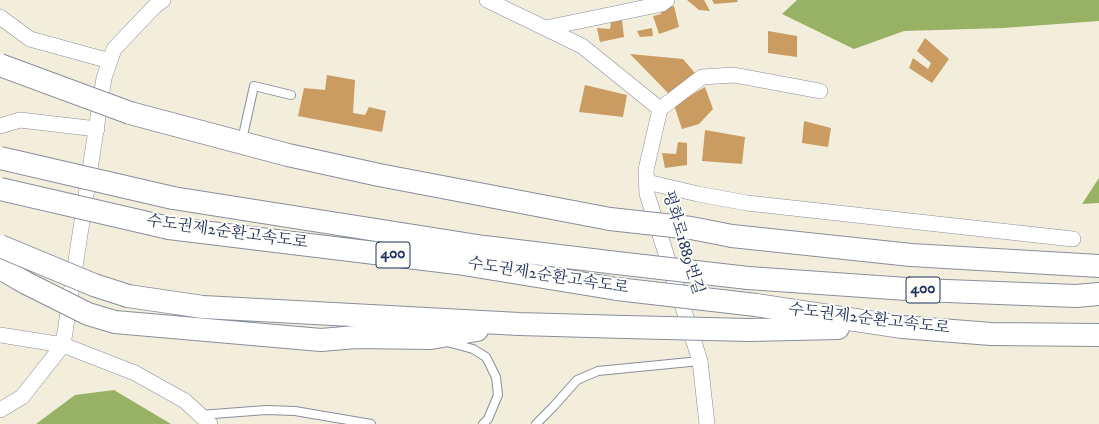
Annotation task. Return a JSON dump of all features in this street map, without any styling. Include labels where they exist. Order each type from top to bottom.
[{"type":"highway","points":[[0,65],[130,113],[288,155],[379,175],[732,236],[911,255],[1099,266]]},
{"type":"highway","points":[[177,125],[244,131],[331,152],[614,215]]},
{"type":"highway","name":"수도권제2순환고속도로","points":[[0,158],[173,198],[484,247],[748,278],[921,290],[1076,296],[1099,294]]},
{"type":"highway","name":"수도권제2순환고속도로","points":[[0,189],[169,228],[456,263],[616,289],[756,305],[902,327],[991,334],[1099,335]]},
{"type":"highway","points":[[0,246],[94,285],[128,296],[203,307],[519,324],[749,330],[902,327]]},
{"type":"highway","points":[[0,268],[26,284],[88,314],[115,322],[321,340],[356,337],[431,338],[519,324]]},
{"type":"street","points":[[0,410],[22,398],[63,345],[104,78],[114,50],[155,6],[163,0]]},
{"type":"street","points":[[487,0],[582,46],[660,108],[702,78],[734,75],[820,91]]},
{"type":"street","points":[[546,28],[662,4],[668,0]]},
{"type":"street","points":[[0,17],[30,39],[110,61]]},
{"type":"street","name":"평화로1889번길","points":[[660,108],[646,170],[647,194],[700,361],[707,424]]},
{"type":"street","points":[[0,126],[20,120],[97,129]]},
{"type":"street","points":[[647,182],[698,194],[748,203],[1073,239]]},
{"type":"street","points":[[0,335],[63,345],[135,373],[185,401],[205,419]]},
{"type":"lane","points":[[244,131],[254,86],[291,95]]},
{"type":"lane","points":[[431,338],[473,349],[486,357],[496,377],[498,395],[488,419],[483,424]]},
{"type":"lane","points":[[536,424],[553,408],[577,380],[598,371],[700,361]]},
{"type":"lane","points":[[205,419],[266,410],[295,411],[371,424]]},
{"type":"green space","points":[[797,0],[1099,0],[1099,21],[1003,28],[904,31],[854,49],[782,14]]},
{"type":"green space","points":[[1099,178],[1099,203],[1082,204]]},
{"type":"green space","points":[[114,390],[171,424],[36,424],[75,395]]},
{"type":"building","points":[[687,0],[704,0],[710,11],[699,10]]},
{"type":"building","points":[[712,0],[737,0],[738,2],[714,4]]},
{"type":"building","points":[[674,6],[679,27],[659,34],[653,16],[661,14],[661,10]]},
{"type":"building","points":[[622,20],[624,37],[600,42],[597,28],[610,29],[611,21]]},
{"type":"building","points":[[652,28],[653,36],[640,37],[637,31]]},
{"type":"building","points":[[768,31],[797,36],[797,57],[768,53]]},
{"type":"building","points":[[925,38],[949,59],[932,83],[909,68],[913,58],[928,69],[931,63],[917,51]]},
{"type":"building","points":[[630,54],[683,59],[695,73],[669,94]]},
{"type":"building","points":[[327,75],[355,80],[353,113],[365,115],[369,107],[386,111],[382,132],[298,116],[304,88],[325,90]]},
{"type":"building","points":[[585,85],[627,95],[623,117],[579,112]]},
{"type":"building","points":[[705,87],[713,109],[699,124],[682,129],[674,105]]},
{"type":"building","points":[[804,121],[831,128],[828,147],[802,143]]},
{"type":"building","points":[[705,130],[745,137],[742,164],[702,161]]},
{"type":"building","points":[[678,142],[687,143],[687,165],[665,168],[662,153],[676,154]]}]
